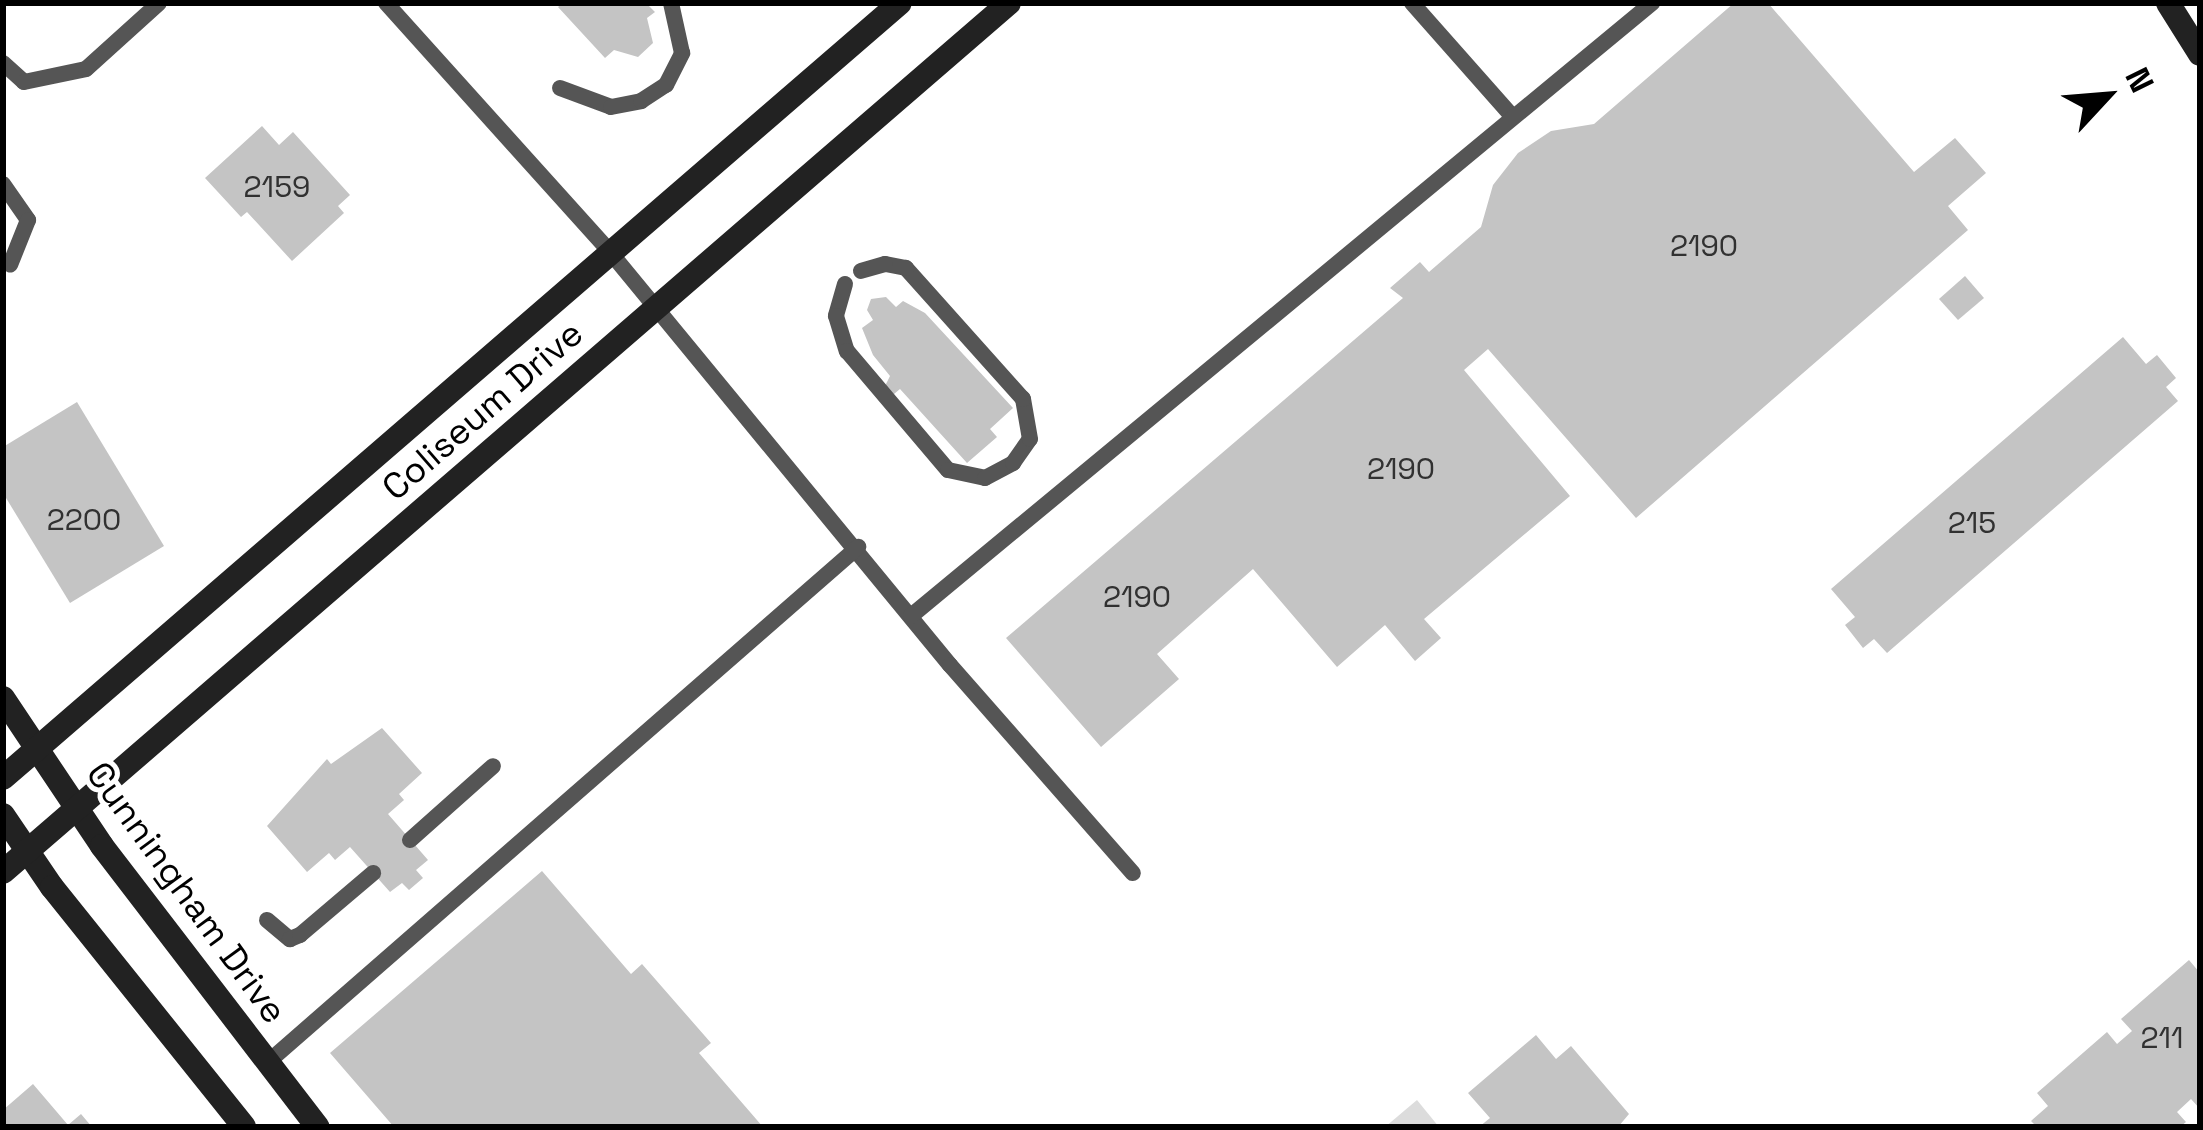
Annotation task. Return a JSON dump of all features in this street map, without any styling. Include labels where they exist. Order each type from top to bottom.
[{"type":"street","name":"Coliseum Drive","points":[[3,778],[900,3]]},
{"type":"street","name":"Coliseum Drive","points":[[3,872],[1010,3]]},
{"type":"street","points":[[2168,3],[2200,53]]},
{"type":"street","name":"Cunningham Drive","points":[[3,698],[76,808],[318,1127]]},
{"type":"street","points":[[3,814],[244,1127]]},
{"type":"lane","points":[[3,63],[24,82],[86,69],[159,3]]},
{"type":"lane","points":[[386,3],[610,252],[911,616],[1133,873]]},
{"type":"lane","points":[[560,88],[611,107],[641,101],[666,86],[682,53],[671,3]]},
{"type":"lane","points":[[1412,3],[1513,117]]},
{"type":"lane","points":[[911,616],[1652,3]]},
{"type":"lane","points":[[3,184],[28,220],[10,265]]},
{"type":"lane","points":[[845,284],[836,316],[847,352],[948,470],[985,478],[1013,463],[1024,452],[1031,425],[1023,399],[1010,382],[906,268],[885,264],[861,271]]},
{"type":"lane","points":[[267,1063],[858,547]]},
{"type":"lane","points":[[410,840],[493,766]]},
{"type":"lane","points":[[267,920],[290,939],[300,935],[373,873]]},
{"type":"shaded area","points":[[1417,1100],[1439,1127],[1385,1127]]},
{"type":"building","points":[[563,3],[646,3],[655,12],[647,18],[653,43],[638,57],[614,50],[605,58],[558,7]]},
{"type":"building","points":[[1734,3],[1768,3],[1914,172],[1955,138],[1986,173],[1948,206],[1968,230],[1636,518],[1488,349],[1464,370],[1570,496],[1424,619],[1441,638],[1415,661],[1385,625],[1337,667],[1253,569],[1157,654],[1179,679],[1101,747],[1006,638],[1403,298],[1390,288],[1420,262],[1429,272],[1481,227],[1493,185],[1518,153],[1551,131],[1594,124]]},
{"type":"building","points":[[262,126],[279,145],[293,132],[350,195],[338,206],[344,213],[292,261],[247,212],[241,217],[205,178]]},
{"type":"building","points":[[1965,276],[1984,298],[1958,320],[1939,299]]},
{"type":"building","points":[[886,297],[896,307],[903,301],[925,313],[1013,408],[990,429],[997,437],[967,463],[900,389],[894,394],[884,388],[890,376],[873,355],[862,328],[873,320],[867,310],[871,299]]},
{"type":"building","points":[[2123,337],[2146,364],[2157,355],[2176,378],[2166,387],[2178,401],[1887,653],[1874,639],[1863,648],[1845,625],[1855,617],[1831,589]]},
{"type":"building","points":[[77,402],[164,546],[70,603],[3,493],[3,447]]},
{"type":"building","points":[[382,728],[422,773],[399,794],[404,800],[388,814],[428,860],[416,870],[423,878],[409,890],[402,883],[390,892],[350,847],[335,860],[329,853],[307,872],[267,826],[327,759],[331,764]]},
{"type":"building","points":[[542,871],[631,974],[642,964],[711,1043],[699,1053],[763,1127],[394,1127],[330,1053]]},
{"type":"building","points":[[2189,960],[2200,973],[2200,1109],[2191,1099],[2177,1112],[2186,1122],[2180,1127],[2037,1127],[2031,1121],[2048,1106],[2037,1093],[2107,1032],[2117,1044],[2132,1031],[2121,1019]]},
{"type":"building","points":[[1536,1035],[1556,1059],[1571,1046],[1629,1114],[1618,1127],[1479,1127],[1490,1118],[1468,1093]]},
{"type":"building","points":[[33,1084],[68,1125],[81,1114],[92,1127],[3,1127],[3,1110]]}]
